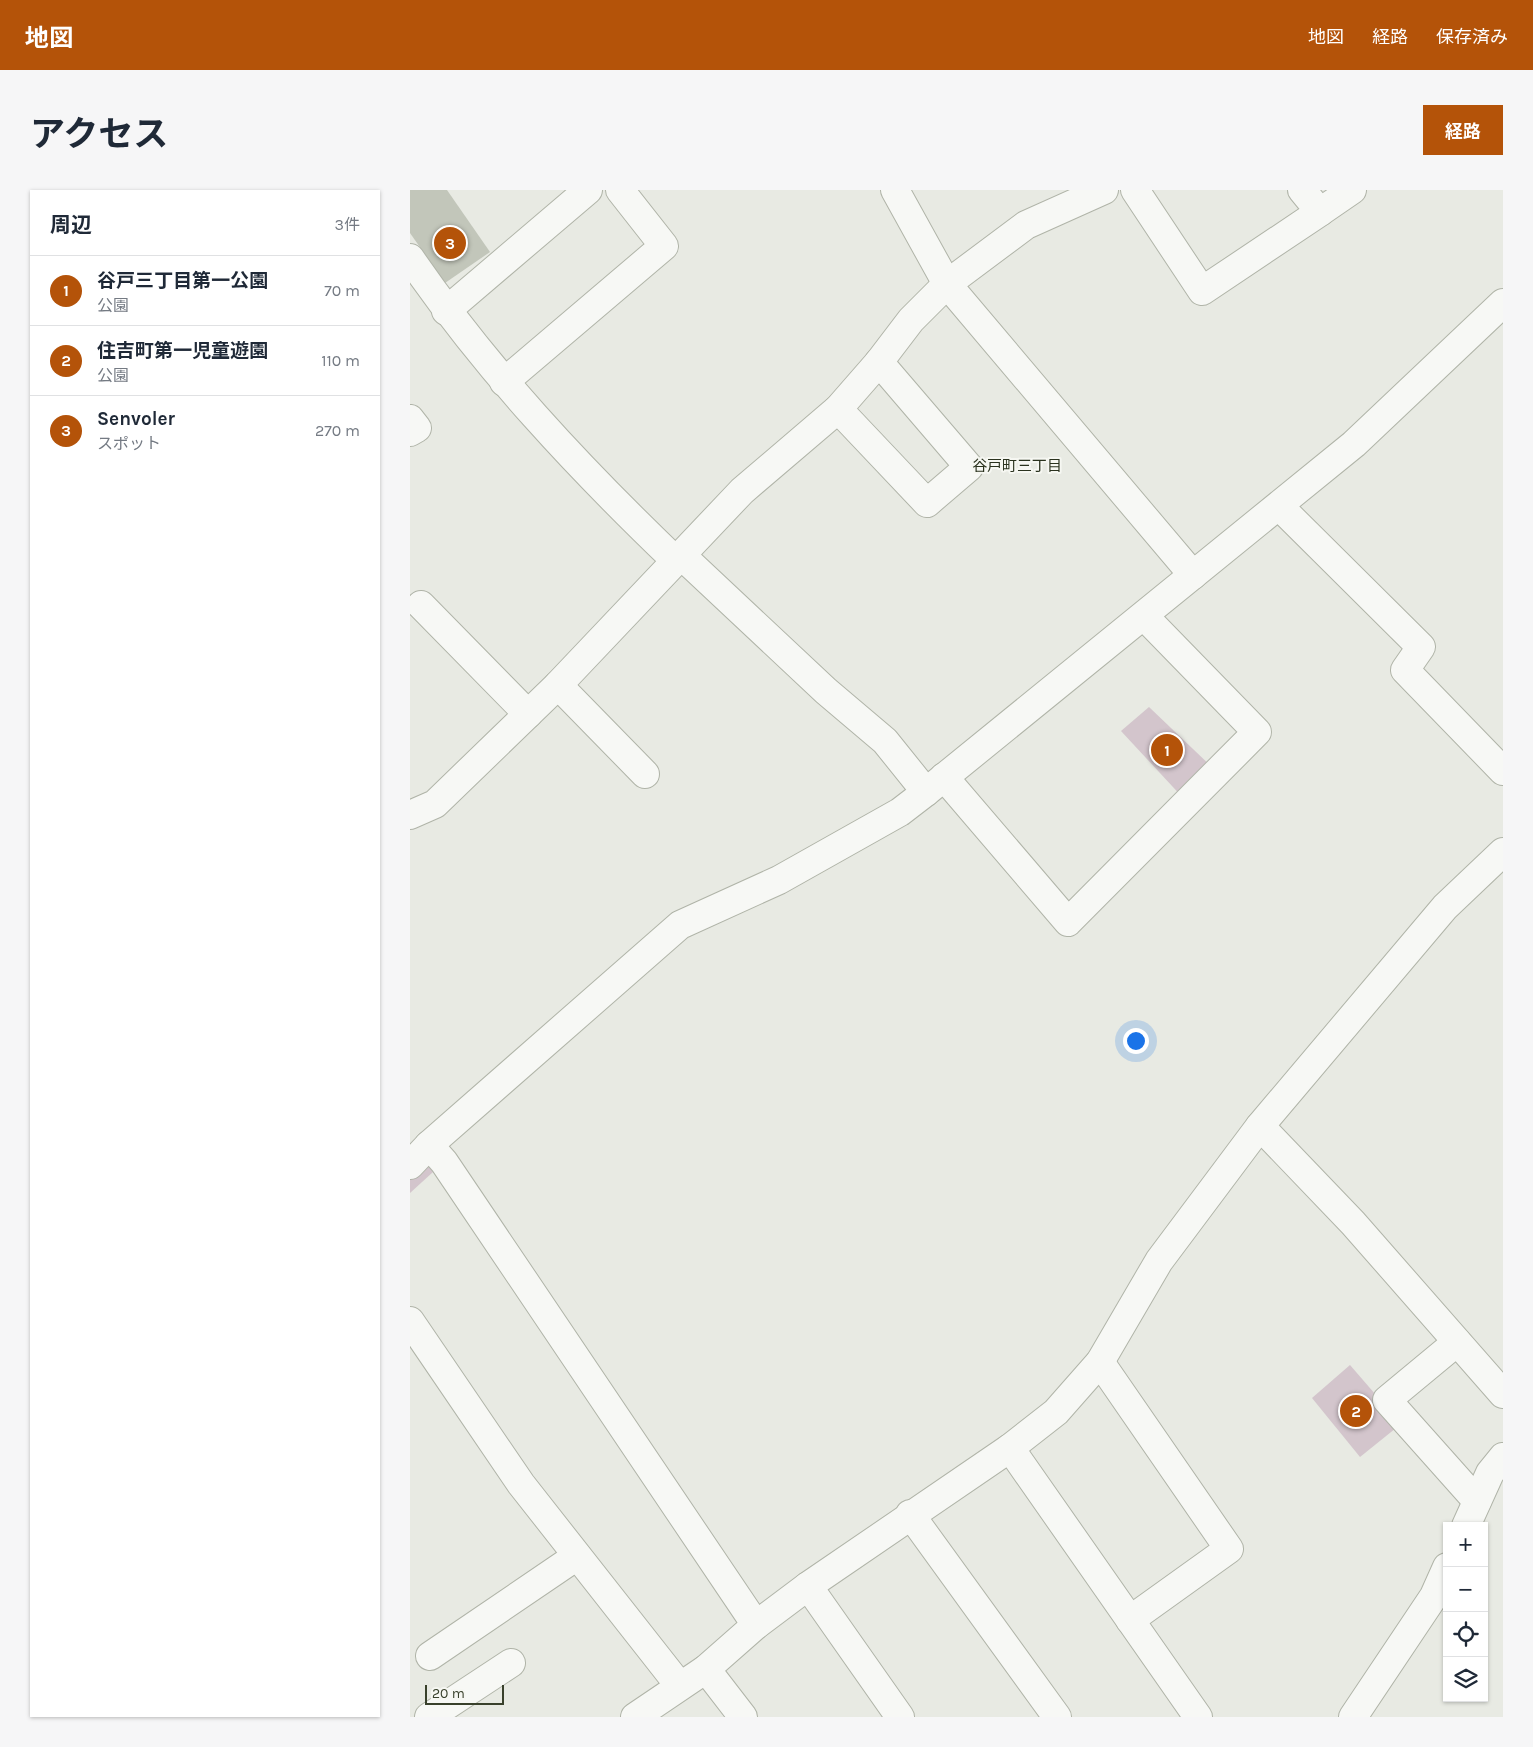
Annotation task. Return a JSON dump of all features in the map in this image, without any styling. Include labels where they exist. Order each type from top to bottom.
[{"type":"street","points":[[446,310],[588,190]]},
{"type":"street","points":[[504,382],[664,246],[620,190]]},
{"type":"street","points":[[895,190],[947,284],[1194,575]]},
{"type":"street","points":[[410,816],[435,804],[558,685],[742,491],[838,409],[911,320],[947,284],[1026,225],[1104,190]]},
{"type":"street","points":[[1135,190],[1202,291],[1352,190]]},
{"type":"street","points":[[1302,190],[1320,212]]},
{"type":"street","points":[[410,258],[446,310],[504,382],[610,498],[826,691],[935,784],[1068,922],[1257,732],[1144,616]]},
{"type":"street","points":[[410,1165],[429,1145],[680,925],[779,880],[900,812],[1280,506],[1354,444],[1503,303]]},
{"type":"street","points":[[838,409],[927,503],[969,467],[878,362]]},
{"type":"street","points":[[410,419],[417,428],[410,432]]},
{"type":"street","points":[[1280,506],[1421,647],[1405,670],[1503,771]]},
{"type":"street","points":[[421,605],[528,714]]},
{"type":"street","points":[[558,685],[645,774]]},
{"type":"street","points":[[635,1717],[679,1685],[706,1669],[756,1625],[808,1586],[910,1514],[1010,1448],[1056,1412],[1100,1362],[1159,1260],[1260,1126],[1445,907],[1503,852]]},
{"type":"street","points":[[1260,1126],[1353,1223],[1503,1394]]},
{"type":"street","points":[[429,1145],[450,1170],[756,1625]]},
{"type":"street","points":[[410,1321],[521,1484],[679,1685]]},
{"type":"street","points":[[1457,1342],[1387,1400],[1477,1501]]},
{"type":"street","points":[[1100,1362],[1229,1549],[1130,1620]]},
{"type":"street","points":[[1010,1448],[1198,1717]]},
{"type":"street","points":[[1468,1522],[1490,1472],[1503,1457]]},
{"type":"street","points":[[910,1514],[1057,1717]]},
{"type":"street","points":[[430,1656],[577,1556]]},
{"type":"street","points":[[1354,1717],[1434,1596],[1443,1576]]},
{"type":"street","points":[[808,1586],[900,1717]]},
{"type":"street","points":[[447,1712],[511,1663]]},
{"type":"street","points":[[706,1669],[743,1717]]},
{"type":"shaded area","points":[[1149,707],[1215,770],[1185,800],[1121,731]]},
{"type":"shaded area","points":[[435,1153],[444,1162],[410,1193],[410,1175]]},
{"type":"shaded area","points":[[1350,1365],[1401,1424],[1360,1457],[1312,1398]]},
{"type":"building","points":[[410,190],[447,190],[490,252],[445,283],[410,233]]},
{"type":"place","name":"Senvoler","points":[[450,243]]},
{"type":"place","name":"谷戸三丁目第一公園","points":[[1167,750]]},
{"type":"place","name":"住吉町第一児童遊園","points":[[1356,1411]]},
{"type":"district","name":"谷戸町三丁目","points":[[1017,466]]}]
